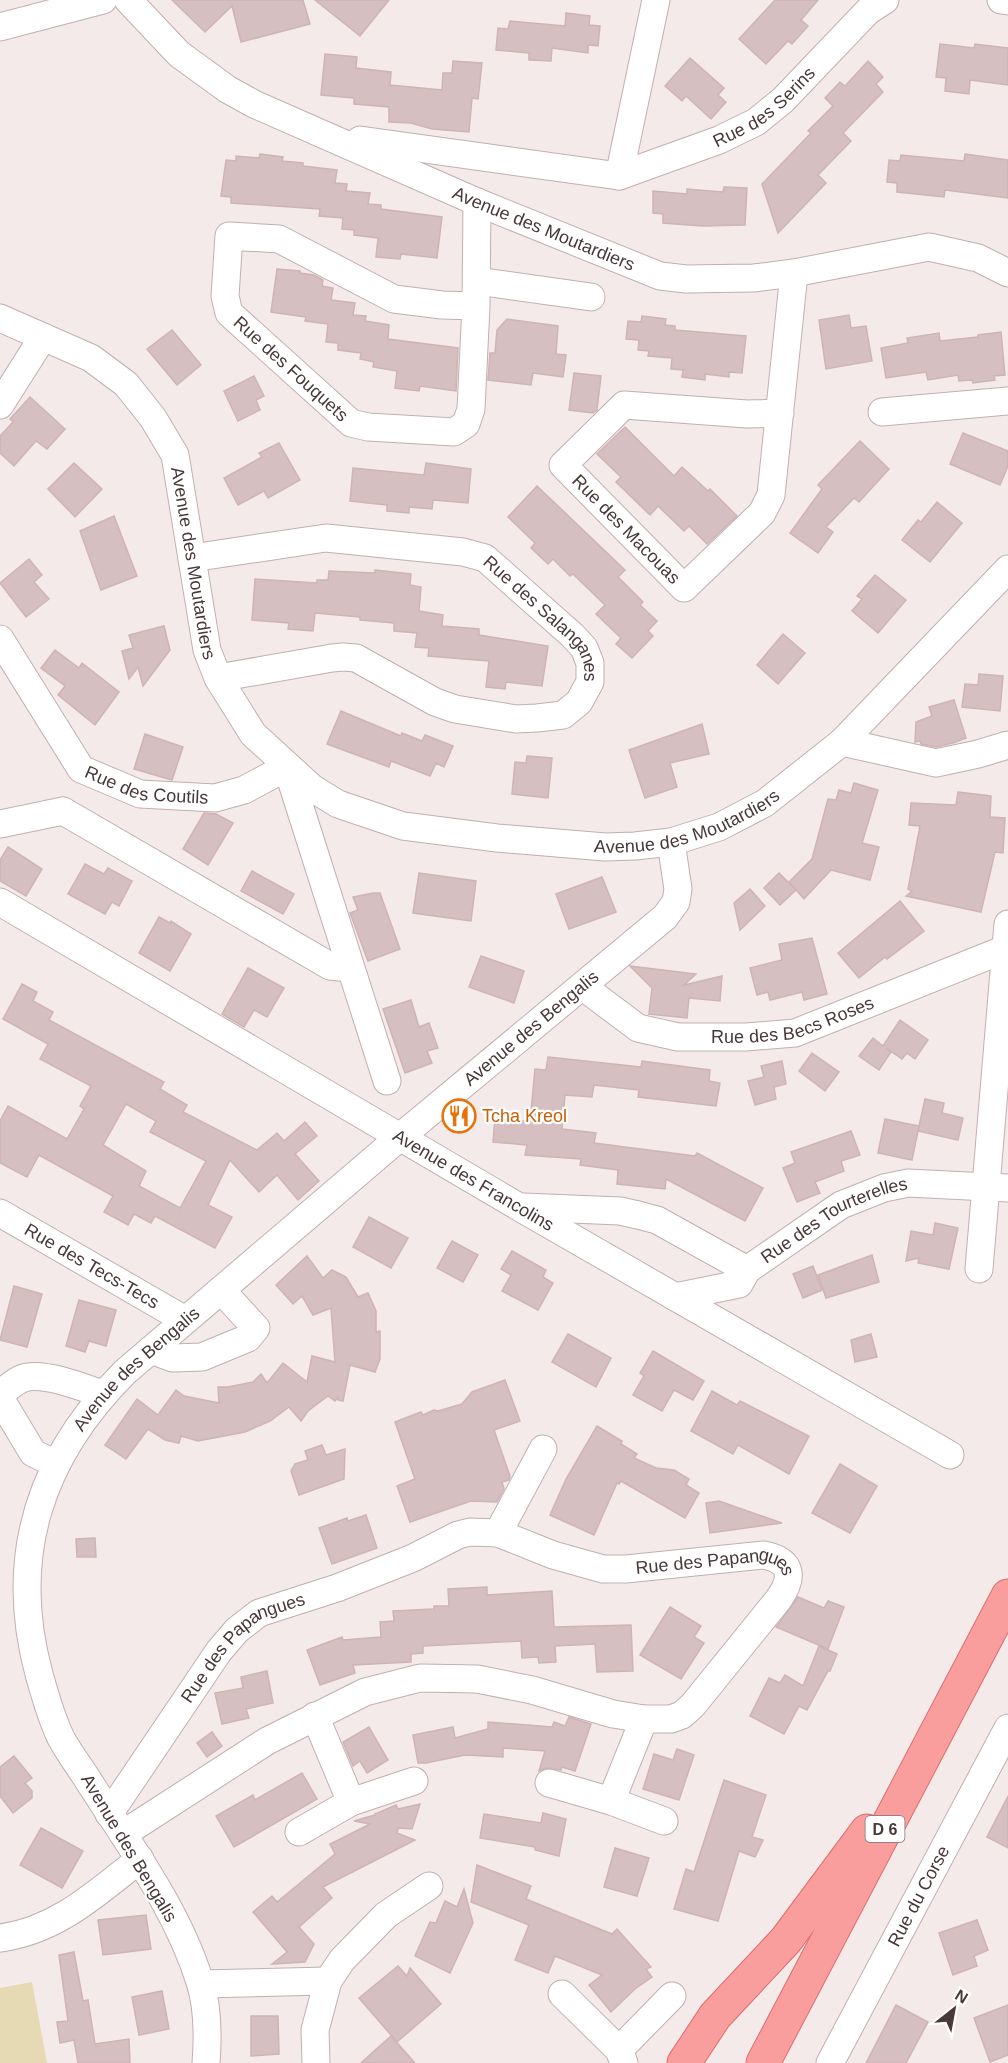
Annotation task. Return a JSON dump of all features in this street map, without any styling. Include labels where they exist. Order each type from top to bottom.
[{"type":"main road","name":"D 6","points":[[763,2063],[1008,1596]]},
{"type":"main road","name":"D 6","points":[[788,2063],[1008,1645]]},
{"type":"main road","points":[[686,2062],[715,2016],[786,1940],[860,1838],[905,1791]]},
{"type":"street","points":[[1,27],[20,0]]},
{"type":"street","points":[[1,27],[103,0]]},
{"type":"street","name":"Avenue des Moutardiers","points":[[128,0],[179,54],[218,83],[254,104],[477,202],[660,276],[715,279],[754,278],[794,273],[929,247],[978,258],[1008,273]]},
{"type":"street","points":[[619,176],[656,0]]},
{"type":"street","name":"Rue des Serins","points":[[326,135],[619,176],[719,140],[756,122],[783,100],[868,10],[885,0]]},
{"type":"street","points":[[1001,0],[1008,1]]},
{"type":"street","name":"Rue des Fouquets","points":[[477,202],[477,293],[471,409],[466,424],[454,432],[368,427],[351,423],[229,313],[225,296],[229,236],[279,239],[394,299],[442,305],[477,293]]},
{"type":"street","name":"Rue des Macouas","points":[[780,413],[747,414],[624,405],[563,465],[684,588],[762,513],[771,495],[780,413],[794,273]]},
{"type":"street","points":[[477,293],[591,297]]},
{"type":"street","name":"Avenue des Moutardiers","points":[[0,318],[91,358],[126,384],[153,418],[175,455],[207,650],[218,678],[253,734],[312,788],[338,804],[403,826],[497,838],[605,847],[671,842],[719,827],[765,803],[842,742],[1008,569]]},
{"type":"street","points":[[0,405],[44,338]]},
{"type":"street","points":[[882,412],[1008,401]]},
{"type":"street","name":"Rue des Salanganes","points":[[192,558],[326,538],[463,552],[485,558],[572,635],[584,648],[590,663],[590,682],[579,702],[563,715],[516,719],[456,709],[435,702],[356,658],[332,658],[218,678]]},
{"type":"street","name":"Rue des Coutils","points":[[0,639],[81,769],[140,794],[215,798],[244,790],[287,767]]},
{"type":"street","points":[[842,742],[936,763],[1008,745]]},
{"type":"street","name":"Avenue des Moutardiers","points":[[287,767],[350,968]]},
{"type":"street","points":[[63,812],[81,769]]},
{"type":"street","points":[[0,824],[63,812],[330,966],[350,968],[387,1081]]},
{"type":"street","name":"Avenue des Bengalis","points":[[206,2063],[206,2015],[201,1984],[183,1937],[140,1859],[61,1738],[46,1699],[28,1624],[27,1577],[32,1534],[45,1487],[84,1417],[124,1371],[400,1137],[665,917],[676,902],[678,889],[671,842]]},
{"type":"street","name":"Avenue des Francolins","points":[[0,902],[519,1207],[950,1455]]},
{"type":"street","points":[[979,1269],[997,1188],[1007,940]]},
{"type":"street","name":"Rue des Becs Roses","points":[[582,986],[638,1028],[678,1036],[746,1037],[795,1033],[1007,940]]},
{"type":"street","name":"Rue des Tourterelles","points":[[675,1297],[739,1284],[747,1270],[841,1205],[868,1193],[908,1184],[997,1188]]},
{"type":"street","points":[[519,1207],[620,1211],[639,1215],[657,1220],[747,1270]]},
{"type":"street","name":"Rue des Tecs-Tecs","points":[[0,1213],[185,1320]]},
{"type":"street","points":[[151,1350],[173,1358],[202,1357],[248,1338],[256,1328],[221,1290]]},
{"type":"street","points":[[56,1464],[33,1453],[0,1396],[13,1384],[28,1377],[62,1380],[102,1394]]},
{"type":"street","points":[[498,1533],[543,1449]]},
{"type":"street","name":"Rue des Papangues","points":[[470,1532],[498,1533],[553,1556],[603,1569],[627,1569],[764,1555],[774,1557],[788,1570],[789,1580],[786,1588],[693,1706],[682,1715],[671,1719],[644,1719],[614,1714],[532,1690],[477,1679],[420,1678],[365,1692],[315,1716],[116,1824],[219,1651],[237,1630],[259,1613],[338,1588],[413,1558],[458,1535],[470,1532]]},
{"type":"street","points":[[315,1716],[351,1802]]},
{"type":"street","points":[[610,1801],[644,1719]]},
{"type":"street","name":"Rue du Corse","points":[[830,2063],[1008,1728]]},
{"type":"street","points":[[299,1832],[351,1802],[414,1781]]},
{"type":"street","points":[[549,1783],[610,1801],[664,1821]]},
{"type":"street","points":[[0,1938],[16,1936],[45,1926],[84,1904],[140,1859]]},
{"type":"street","points":[[316,2063],[315,2030],[328,1981],[342,1960],[386,1915],[429,1886]]},
{"type":"street","points":[[201,1984],[328,1981]]},
{"type":"street","points":[[562,1994],[621,2056],[672,1996]]},
{"type":"shaded area","points":[[32,1982],[47,2063],[0,2063],[0,1988]]},
{"type":"building","points":[[172,0],[303,0],[310,24],[241,42],[232,6],[205,32]]},
{"type":"building","points":[[315,0],[389,0],[360,36]]},
{"type":"building","points":[[775,0],[818,0],[801,20],[808,26],[792,44],[788,41],[766,64],[739,39]]},
{"type":"building","points":[[566,13],[590,16],[589,25],[600,26],[598,46],[588,45],[588,53],[552,48],[551,61],[529,60],[529,53],[496,50],[498,28],[508,29],[510,21],[565,26]]},
{"type":"building","points":[[940,44],[974,48],[975,44],[1008,48],[1008,85],[970,80],[969,94],[945,91],[946,78],[936,77]]},
{"type":"building","points":[[325,54],[357,57],[356,68],[391,72],[390,85],[442,90],[443,73],[452,73],[453,61],[482,63],[478,99],[472,98],[469,132],[389,122],[389,107],[354,104],[354,98],[321,95]]},
{"type":"building","points":[[690,58],[724,88],[718,95],[726,102],[711,119],[686,96],[682,101],[665,86]]},
{"type":"building","points":[[868,61],[883,77],[876,84],[883,92],[843,133],[851,141],[818,175],[826,183],[778,233],[762,184],[811,133],[808,131],[833,106],[825,98],[840,82],[845,86]]},
{"type":"building","points":[[260,154],[283,157],[282,161],[303,163],[303,166],[337,170],[335,183],[347,184],[346,191],[370,193],[368,204],[381,205],[381,209],[442,217],[437,258],[401,254],[400,259],[376,257],[378,238],[354,235],[354,230],[342,229],[343,218],[319,216],[320,209],[231,203],[231,197],[221,196],[226,160],[236,161],[236,156],[259,158]]},
{"type":"building","points":[[965,154],[1008,160],[1008,198],[945,190],[944,197],[897,192],[897,183],[887,182],[889,160],[900,161],[901,155],[964,161]]},
{"type":"building","points":[[724,187],[747,188],[745,225],[702,226],[663,223],[663,214],[653,213],[653,191],[687,194],[687,189],[723,192]]},
{"type":"building","points":[[277,269],[300,271],[300,273],[314,275],[323,280],[322,286],[333,288],[331,300],[355,303],[353,315],[366,316],[365,321],[389,325],[388,339],[458,348],[456,391],[420,386],[419,391],[395,388],[397,371],[373,367],[374,362],[360,359],[361,353],[338,350],[338,343],[326,342],[328,324],[305,321],[306,317],[271,312]]},
{"type":"building","points":[[849,315],[851,328],[866,326],[872,361],[826,369],[819,320]]},
{"type":"building","points":[[642,316],[666,319],[665,325],[675,326],[675,330],[746,336],[742,373],[729,372],[729,377],[705,374],[705,380],[682,377],[683,370],[671,369],[672,358],[648,356],[649,351],[638,350],[639,340],[626,339],[628,321],[641,322]]},
{"type":"building","points":[[507,319],[558,326],[556,354],[566,355],[563,377],[533,373],[531,385],[488,380],[490,353],[495,353],[497,330]]},
{"type":"building","points":[[172,330],[201,365],[177,385],[147,349]]},
{"type":"building","points":[[1001,332],[1005,375],[994,376],[995,380],[973,383],[972,380],[959,381],[958,375],[928,380],[926,372],[886,378],[881,348],[908,343],[907,338],[939,333],[940,341]]},
{"type":"building","points":[[574,373],[601,376],[597,410],[593,413],[569,410]]},
{"type":"building","points":[[254,376],[264,396],[256,400],[260,410],[238,421],[224,391]]},
{"type":"building","points":[[30,397],[65,429],[47,449],[36,441],[14,466],[0,453],[0,436],[13,422],[10,419]]},
{"type":"building","points":[[625,427],[674,476],[682,467],[708,491],[710,489],[737,516],[707,544],[689,526],[684,531],[658,506],[650,515],[616,482],[621,477],[597,454]]},
{"type":"building","points":[[963,433],[1008,451],[1008,466],[1000,485],[950,464]]},
{"type":"building","points":[[860,441],[889,469],[859,502],[854,498],[826,527],[833,532],[818,553],[790,533],[822,489],[818,485]]},
{"type":"building","points":[[279,443],[300,480],[268,498],[264,491],[238,505],[224,478],[262,457],[259,453]]},
{"type":"building","points":[[74,463],[102,489],[75,517],[48,489]]},
{"type":"building","points":[[426,463],[471,469],[468,503],[433,500],[432,509],[409,507],[409,513],[387,511],[387,505],[350,501],[353,468],[424,475]]},
{"type":"building","points":[[537,486],[625,570],[618,577],[643,602],[640,605],[657,621],[648,631],[653,636],[632,658],[616,644],[621,638],[596,614],[605,605],[573,574],[570,576],[553,559],[548,564],[531,548],[535,543],[508,517]]},
{"type":"building","points":[[937,502],[962,523],[930,562],[902,540]]},
{"type":"building","points":[[114,516],[137,576],[101,590],[80,531]]},
{"type":"building","points":[[29,559],[42,575],[34,582],[49,599],[26,617],[0,583]]},
{"type":"building","points":[[375,570],[411,574],[410,585],[421,587],[419,611],[443,615],[442,626],[479,629],[479,635],[548,646],[542,686],[506,682],[505,689],[486,687],[489,661],[428,656],[429,648],[415,647],[417,633],[394,631],[394,623],[315,613],[313,631],[288,629],[289,623],[252,620],[255,579],[317,583],[317,580],[328,580],[329,571],[375,573]]},
{"type":"building","points":[[875,575],[906,600],[878,633],[852,611],[862,599],[857,596]]},
{"type":"building","points":[[164,626],[170,650],[143,686],[138,667],[129,679],[122,651],[133,648],[129,635]]},
{"type":"building","points":[[783,634],[805,653],[778,684],[757,665]]},
{"type":"building","points":[[55,650],[79,668],[82,663],[119,692],[95,725],[58,695],[65,686],[41,668]]},
{"type":"building","points":[[979,674],[1003,676],[1000,711],[962,707],[965,684],[978,685]]},
{"type":"building","points":[[954,700],[966,738],[936,747],[921,744],[920,741],[915,742],[916,722],[932,716],[929,707]]},
{"type":"building","points":[[341,711],[401,736],[402,733],[422,741],[425,735],[453,746],[444,767],[436,763],[430,776],[391,761],[389,767],[327,744]]},
{"type":"building","points":[[702,724],[709,754],[670,763],[677,787],[645,798],[629,750]]},
{"type":"building","points":[[145,734],[183,747],[172,780],[134,769]]},
{"type":"building","points":[[527,756],[552,758],[548,798],[512,794],[515,762],[526,763]]},
{"type":"building","points":[[854,783],[878,790],[862,843],[879,847],[870,880],[831,870],[804,899],[789,882],[812,859],[828,799],[836,800],[839,790],[851,793]]},
{"type":"building","points":[[958,792],[991,796],[990,817],[1005,818],[1003,853],[995,852],[981,912],[906,896],[912,891],[908,889],[920,826],[909,825],[911,803],[956,805]]},
{"type":"building","points":[[204,813],[216,814],[233,823],[208,865],[183,849]]},
{"type":"building","points":[[8,847],[42,869],[26,896],[0,881],[0,860]]},
{"type":"building","points":[[85,864],[104,874],[108,868],[132,881],[119,906],[112,902],[105,914],[68,894]]},
{"type":"building","points":[[252,871],[294,894],[283,914],[241,891]]},
{"type":"building","points":[[419,873],[476,881],[471,921],[413,913]]},
{"type":"building","points":[[779,873],[796,890],[780,905],[764,888]]},
{"type":"building","points":[[602,877],[616,912],[569,929],[556,894]]},
{"type":"building","points":[[750,889],[765,906],[740,930],[734,903]]},
{"type":"building","points":[[380,893],[400,949],[368,961],[350,913],[358,910],[353,897]]},
{"type":"building","points":[[900,901],[924,931],[859,978],[838,953]]},
{"type":"building","points":[[159,917],[170,923],[171,921],[191,934],[170,971],[139,953]]},
{"type":"building","points":[[812,938],[827,994],[804,1000],[802,992],[770,1000],[768,992],[757,995],[750,968],[782,960],[779,944]]},
{"type":"building","points":[[481,956],[524,971],[514,1003],[469,987]]},
{"type":"building","points":[[630,966],[696,974],[684,985],[722,976],[720,1001],[689,998],[687,1018],[649,1014],[652,988]]},
{"type":"building","points":[[248,968],[284,988],[267,1017],[254,1010],[244,1027],[222,1014]]},
{"type":"building","points":[[22,984],[37,992],[33,1001],[53,1012],[49,1020],[164,1082],[160,1089],[187,1105],[183,1112],[257,1150],[277,1133],[284,1141],[305,1122],[317,1136],[295,1154],[319,1181],[298,1200],[277,1175],[259,1192],[230,1160],[208,1205],[232,1217],[215,1248],[155,1216],[151,1223],[134,1214],[128,1225],[104,1212],[113,1196],[39,1155],[27,1177],[0,1163],[0,1121],[8,1106],[67,1139],[84,1109],[80,1106],[91,1086],[40,1059],[48,1044],[3,1019]],"holes":[[[126,1104],[156,1121],[150,1132],[206,1161],[180,1208],[139,1186],[146,1171],[103,1145]]]},
{"type":"building","points":[[411,1000],[419,1027],[429,1023],[438,1048],[427,1051],[432,1063],[405,1073],[383,1009]]},
{"type":"building","points":[[900,1020],[928,1040],[915,1059],[907,1053],[902,1059],[886,1048],[891,1052],[879,1070],[859,1056],[873,1038],[883,1046]]},
{"type":"building","points":[[812,1053],[839,1072],[825,1091],[799,1071]]},
{"type":"building","points":[[548,1057],[641,1067],[642,1061],[710,1070],[709,1081],[720,1083],[716,1106],[638,1097],[639,1090],[594,1085],[592,1097],[565,1095],[562,1129],[596,1133],[594,1143],[695,1156],[697,1153],[763,1188],[745,1221],[666,1179],[665,1189],[617,1184],[618,1170],[580,1165],[581,1159],[525,1155],[527,1145],[493,1142],[495,1118],[530,1122],[535,1069],[546,1070]]},
{"type":"building","points":[[782,1061],[786,1084],[774,1087],[776,1099],[755,1105],[748,1081],[764,1077],[761,1066]]},
{"type":"building","points":[[925,1099],[944,1103],[942,1113],[963,1118],[958,1140],[918,1131]]},
{"type":"building","points":[[885,1119],[919,1126],[912,1160],[878,1153]]},
{"type":"building","points":[[851,1131],[860,1155],[841,1161],[844,1171],[815,1182],[820,1193],[797,1202],[783,1168],[795,1163],[791,1152]]},
{"type":"building","points":[[369,1217],[408,1238],[391,1268],[353,1247]]},
{"type":"building","points":[[935,1223],[958,1228],[949,1269],[918,1263],[919,1258],[906,1261],[911,1231],[933,1235]]},
{"type":"building","points":[[452,1241],[478,1255],[463,1282],[437,1268]]},
{"type":"building","points":[[512,1251],[546,1270],[543,1277],[553,1283],[538,1310],[502,1291],[511,1275],[501,1269]]},
{"type":"building","points":[[872,1255],[879,1282],[826,1298],[818,1275]]},
{"type":"building","points":[[307,1256],[323,1278],[332,1270],[346,1277],[358,1297],[368,1293],[376,1311],[376,1332],[380,1331],[380,1359],[375,1372],[350,1365],[343,1401],[338,1400],[338,1397],[335,1401],[328,1396],[308,1411],[301,1421],[289,1407],[270,1421],[245,1432],[198,1441],[181,1436],[179,1443],[165,1440],[148,1429],[126,1459],[105,1445],[137,1399],[158,1415],[176,1390],[184,1396],[219,1403],[218,1387],[253,1382],[261,1374],[267,1383],[283,1363],[307,1382],[312,1356],[335,1362],[331,1308],[313,1315],[302,1296],[293,1304],[276,1285]]},
{"type":"building","points":[[813,1266],[822,1290],[803,1298],[793,1274]]},
{"type":"building","points":[[14,1286],[42,1294],[27,1347],[0,1340]]},
{"type":"building","points":[[79,1300],[116,1310],[106,1346],[89,1341],[85,1352],[66,1346]]},
{"type":"building","points":[[568,1334],[611,1358],[596,1387],[552,1362]]},
{"type":"building","points":[[871,1334],[877,1357],[855,1362],[851,1340]]},
{"type":"building","points":[[653,1351],[704,1381],[693,1400],[674,1390],[662,1411],[633,1395],[644,1376],[640,1373]]},
{"type":"building","points":[[505,1380],[520,1421],[494,1430],[510,1476],[509,1480],[502,1482],[504,1489],[497,1502],[471,1501],[410,1522],[397,1486],[415,1479],[395,1422],[421,1412],[423,1415],[434,1410],[438,1411],[462,1404],[472,1392]]},
{"type":"building","points":[[712,1391],[737,1405],[740,1401],[809,1436],[789,1474],[738,1445],[733,1454],[691,1431]]},
{"type":"building","points":[[597,1426],[622,1441],[621,1444],[637,1454],[634,1458],[656,1468],[674,1470],[689,1479],[686,1485],[699,1493],[685,1518],[621,1481],[617,1483],[594,1535],[550,1515],[566,1479]]},
{"type":"building","points":[[322,1445],[326,1455],[345,1449],[344,1479],[299,1495],[291,1471],[295,1464],[308,1460],[305,1451]]},
{"type":"building","points":[[840,1464],[877,1486],[850,1533],[812,1513]]},
{"type":"building","points":[[719,1501],[782,1523],[710,1533],[706,1503]]},
{"type":"building","points":[[366,1515],[377,1548],[332,1564],[319,1528],[347,1518],[348,1521]]},
{"type":"building","points":[[95,1538],[96,1557],[77,1557],[76,1539]]},
{"type":"building","points":[[487,1587],[487,1595],[552,1591],[554,1627],[631,1625],[633,1671],[597,1672],[595,1644],[555,1646],[556,1662],[539,1663],[538,1657],[522,1658],[521,1641],[423,1646],[423,1653],[411,1654],[411,1662],[353,1665],[355,1673],[320,1685],[307,1650],[342,1637],[343,1640],[381,1637],[380,1622],[394,1621],[393,1611],[449,1606],[448,1589]]},
{"type":"building","points":[[798,1597],[824,1608],[828,1601],[844,1607],[828,1649],[776,1627]]},
{"type":"building","points":[[670,1607],[701,1626],[694,1637],[704,1643],[681,1679],[640,1655]]},
{"type":"building","points":[[819,1646],[837,1654],[830,1671],[807,1710],[799,1706],[784,1734],[750,1716],[769,1678],[780,1683],[785,1675],[803,1686]]},
{"type":"building","points":[[267,1671],[273,1703],[246,1709],[249,1718],[222,1724],[215,1693],[243,1688],[241,1677]]},
{"type":"building","points":[[569,1717],[591,1724],[575,1771],[562,1767],[561,1770],[546,1768],[539,1771],[545,1751],[503,1748],[503,1757],[465,1755],[418,1763],[413,1735],[453,1727],[455,1738],[488,1729],[488,1722],[552,1727],[554,1722],[565,1726]]},
{"type":"building","points":[[369,1727],[388,1760],[367,1773],[360,1761],[353,1766],[343,1742]]},
{"type":"building","points":[[212,1732],[222,1746],[207,1757],[197,1743]]},
{"type":"building","points":[[677,1749],[694,1755],[679,1800],[643,1789],[654,1754],[673,1760]]},
{"type":"building","points":[[14,1756],[32,1778],[25,1783],[32,1791],[32,1798],[13,1813],[0,1796],[0,1767]]},
{"type":"building","points":[[302,1773],[317,1799],[234,1847],[216,1816],[253,1795],[255,1800]]},
{"type":"building","points":[[724,1780],[766,1795],[752,1837],[763,1840],[755,1857],[739,1851],[718,1921],[674,1909],[686,1869],[694,1872]]},
{"type":"building","points":[[1008,1796],[1008,1848],[987,1837]]},
{"type":"building","points":[[420,1804],[412,1829],[398,1828],[397,1833],[415,1840],[323,1887],[332,1898],[299,1927],[314,1944],[305,1962],[272,1964],[287,1952],[253,1912],[272,1896],[277,1902],[335,1854],[330,1844],[370,1824],[354,1821],[375,1815],[396,1805],[398,1809]]},
{"type":"building","points":[[543,1813],[566,1819],[559,1856],[535,1850],[535,1847],[480,1838],[484,1814],[541,1823]]},
{"type":"building","points":[[41,1828],[83,1851],[62,1888],[20,1865]]},
{"type":"building","points":[[615,1848],[649,1858],[637,1896],[604,1887]]},
{"type":"building","points":[[477,1865],[531,1886],[526,1899],[612,1934],[617,1929],[651,1967],[646,1969],[652,1977],[635,1989],[611,2012],[589,1985],[602,1975],[555,1956],[548,1973],[515,1960],[529,1925],[471,1902]]},
{"type":"building","points":[[464,1889],[473,1923],[450,1973],[415,1956],[430,1922],[436,1923],[445,1901],[457,1907]]},
{"type":"building","points":[[146,1915],[151,1949],[103,1955],[98,1920]]},
{"type":"building","points":[[977,1920],[988,1950],[974,1956],[977,1966],[953,1975],[939,1933]]},
{"type":"building","points":[[74,1952],[83,2001],[88,2000],[95,2044],[129,2039],[130,2063],[78,2063],[74,2040],[60,2043],[57,2022],[68,2021],[59,1955]]},
{"type":"building","points":[[398,1966],[407,1976],[410,1968],[441,2004],[397,2042],[359,1998]]},
{"type":"building","points":[[162,1991],[169,2029],[139,2035],[132,1997]]},
{"type":"building","points":[[896,2005],[928,2022],[906,2063],[866,2063]]},
{"type":"building","points":[[1008,2005],[1008,2055],[990,2062],[974,2018]]},
{"type":"building","points":[[251,2016],[278,2016],[279,2054],[251,2056]]},
{"type":"building","points":[[391,2036],[415,2063],[361,2063],[373,2052]]},
{"type":"place","name":"Tcha Kreol","points":[[459,1116]]}]
